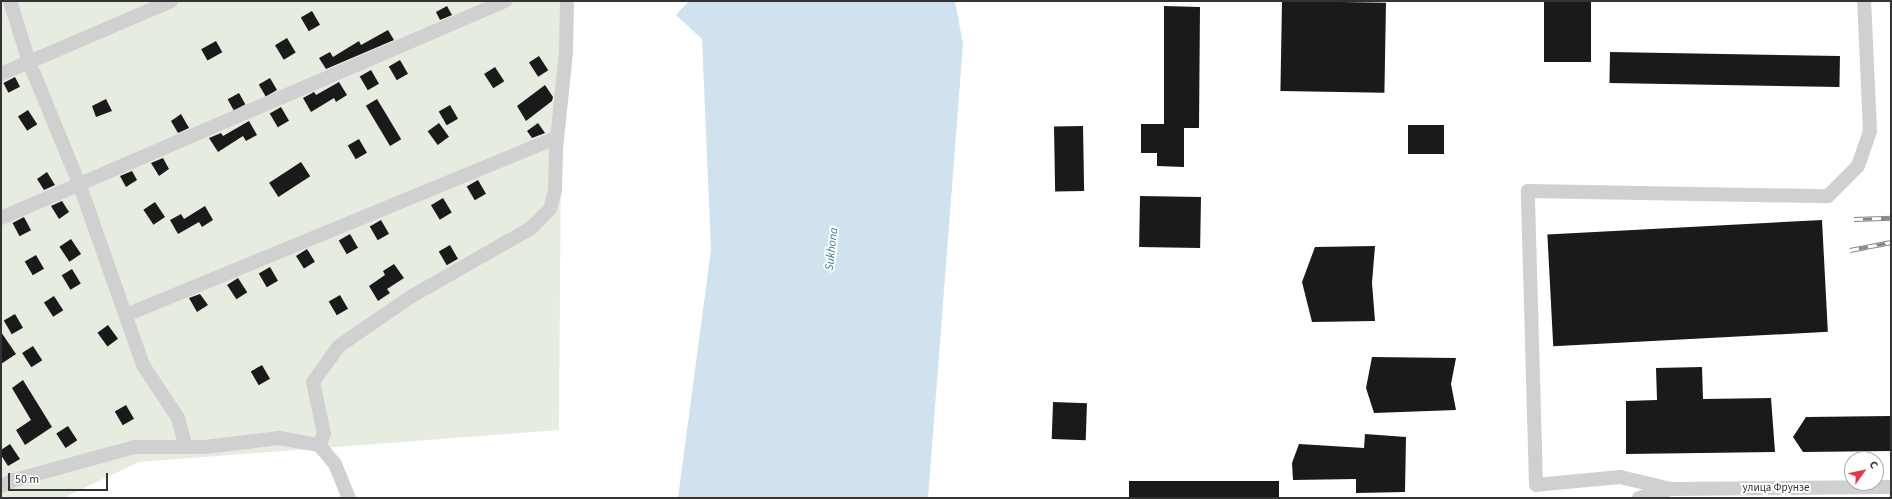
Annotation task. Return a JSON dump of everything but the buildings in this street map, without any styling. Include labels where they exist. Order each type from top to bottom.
[{"type":"street","points":[[10,1],[29,62],[80,186],[143,365],[178,418],[186,447]]},
{"type":"street","points":[[1,74],[171,1]]},
{"type":"street","points":[[1,218],[80,186],[505,1]]},
{"type":"street","points":[[319,445],[324,434],[314,382],[339,346],[412,296],[531,228],[550,209],[555,190],[557,137],[566,52],[567,1]]},
{"type":"street","points":[[1671,489],[1620,477],[1536,485],[1528,191],[1828,196],[1858,166],[1870,130],[1864,1]]},
{"type":"street","points":[[126,315],[557,137]]},
{"type":"street","points":[[1,486],[14,480],[135,447],[186,447],[279,438],[319,445],[335,464],[349,498]]},
{"type":"street","name":"улица Фрунзе","points":[[1639,498],[1671,489],[1891,487]]},
{"type":"shaded area","points":[[1,1],[562,1],[559,430],[139,462],[63,498],[1,498]]},
{"type":"water","name":"Sukhona","points":[[689,1],[955,1],[963,44],[928,498],[678,498],[711,250],[702,39],[676,15]]},
{"type":"railway","points":[[1854,219],[1891,218]]},
{"type":"railway","points":[[1850,250],[1891,242]]}]
